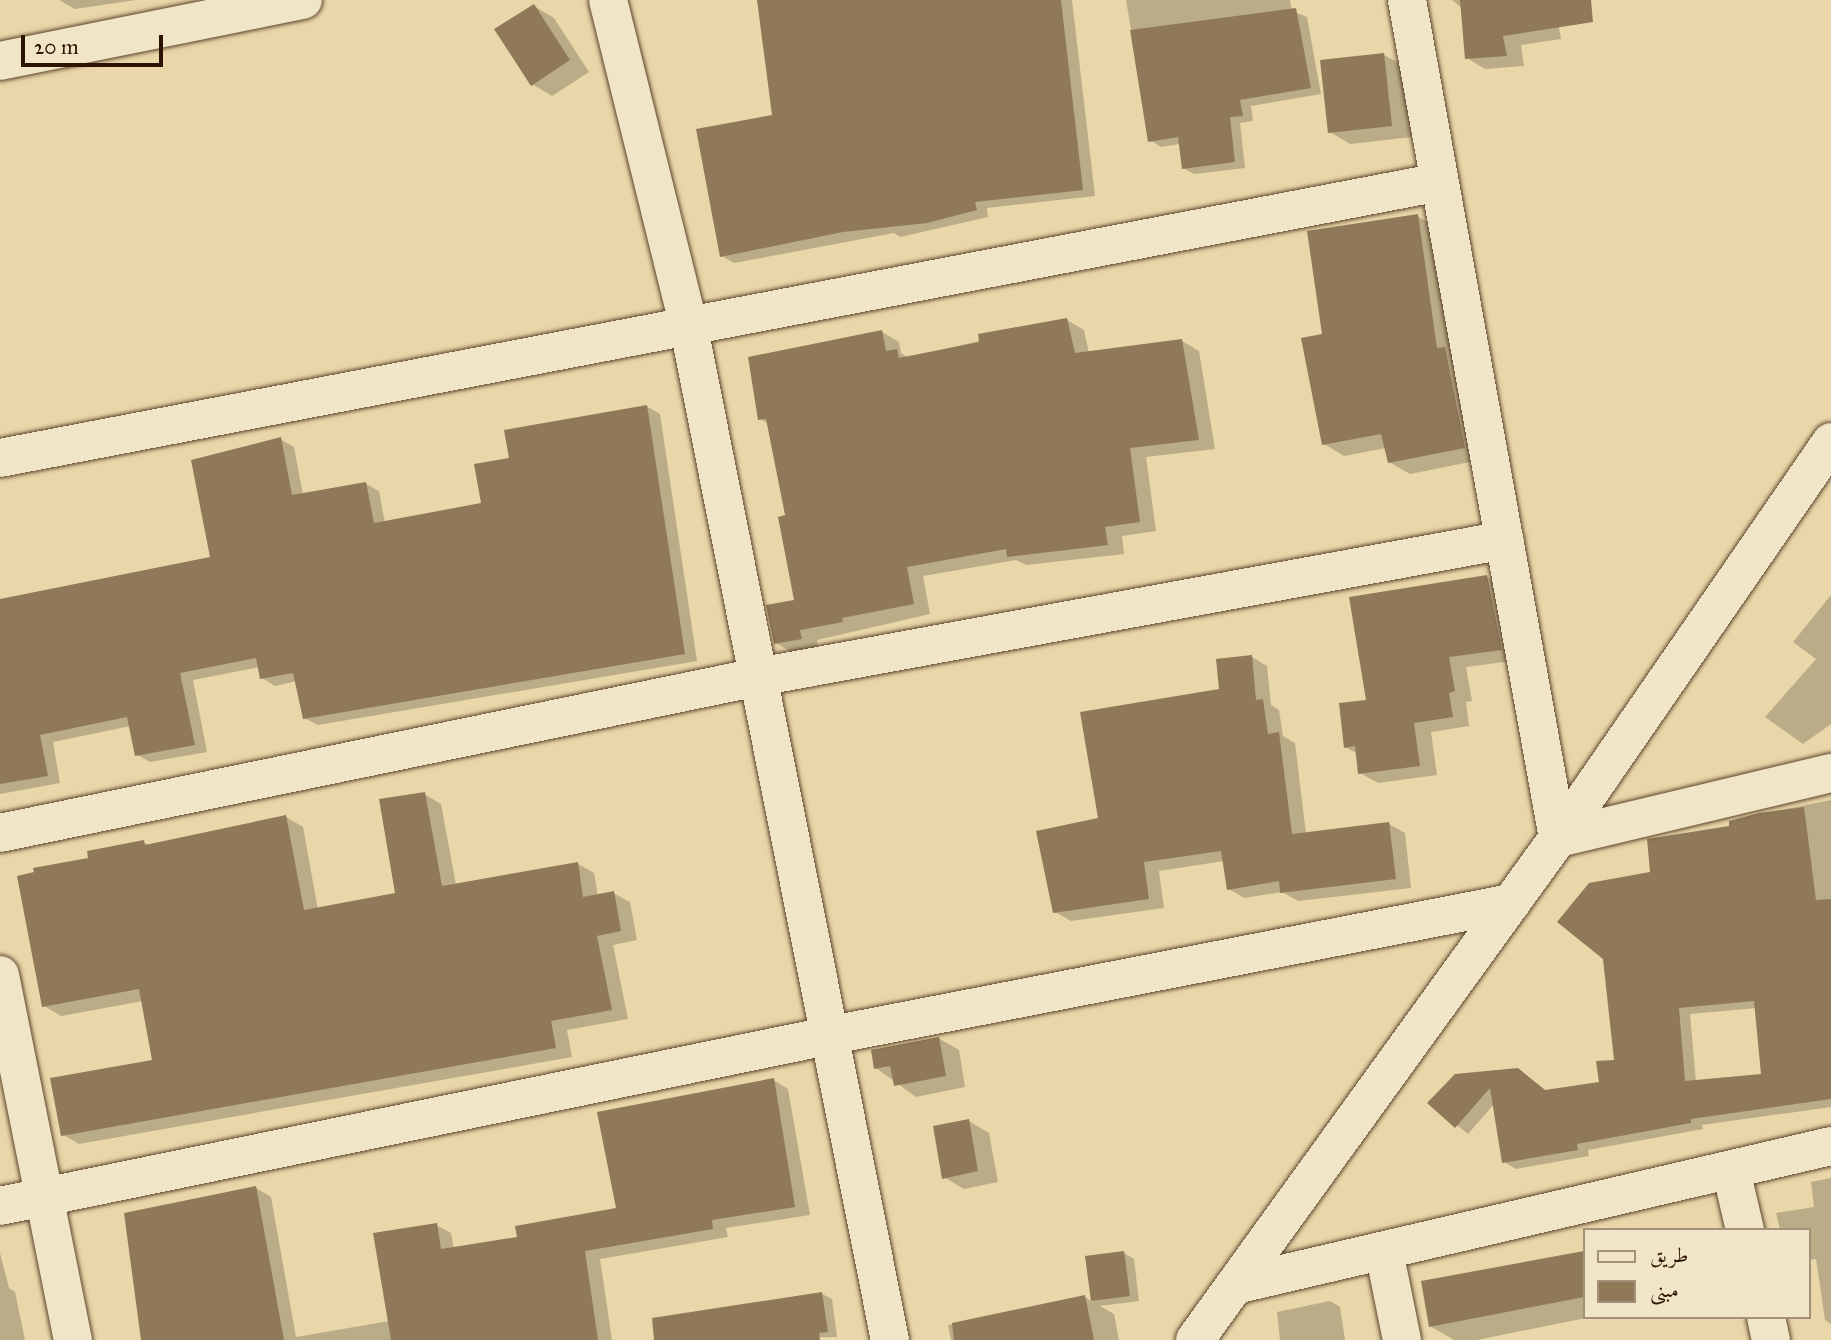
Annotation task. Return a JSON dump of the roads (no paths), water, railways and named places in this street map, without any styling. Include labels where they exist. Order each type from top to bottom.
[{"type":"street","points":[[0,61],[303,0]]},
{"type":"street","points":[[608,0],[689,328],[832,1035],[890,1340]]},
{"type":"street","points":[[1407,0],[1558,838]]},
{"type":"street","points":[[0,458],[1440,182]]},
{"type":"street","points":[[1195,1340],[1558,838],[1831,442]]},
{"type":"street","points":[[0,834],[758,677],[1505,540]]},
{"type":"street","points":[[1558,838],[1831,773]]},
{"type":"street","points":[[0,1206],[832,1035],[1510,903]]},
{"type":"street","points":[[0,975],[48,1196],[73,1340]]},
{"type":"street","points":[[1235,1285],[1831,1146]]},
{"type":"street","points":[[1731,1170],[1745,1228]]},
{"type":"street","points":[[1384,1251],[1402,1340]]},
{"type":"street","points":[[1766,1319],[1771,1340]]}]
